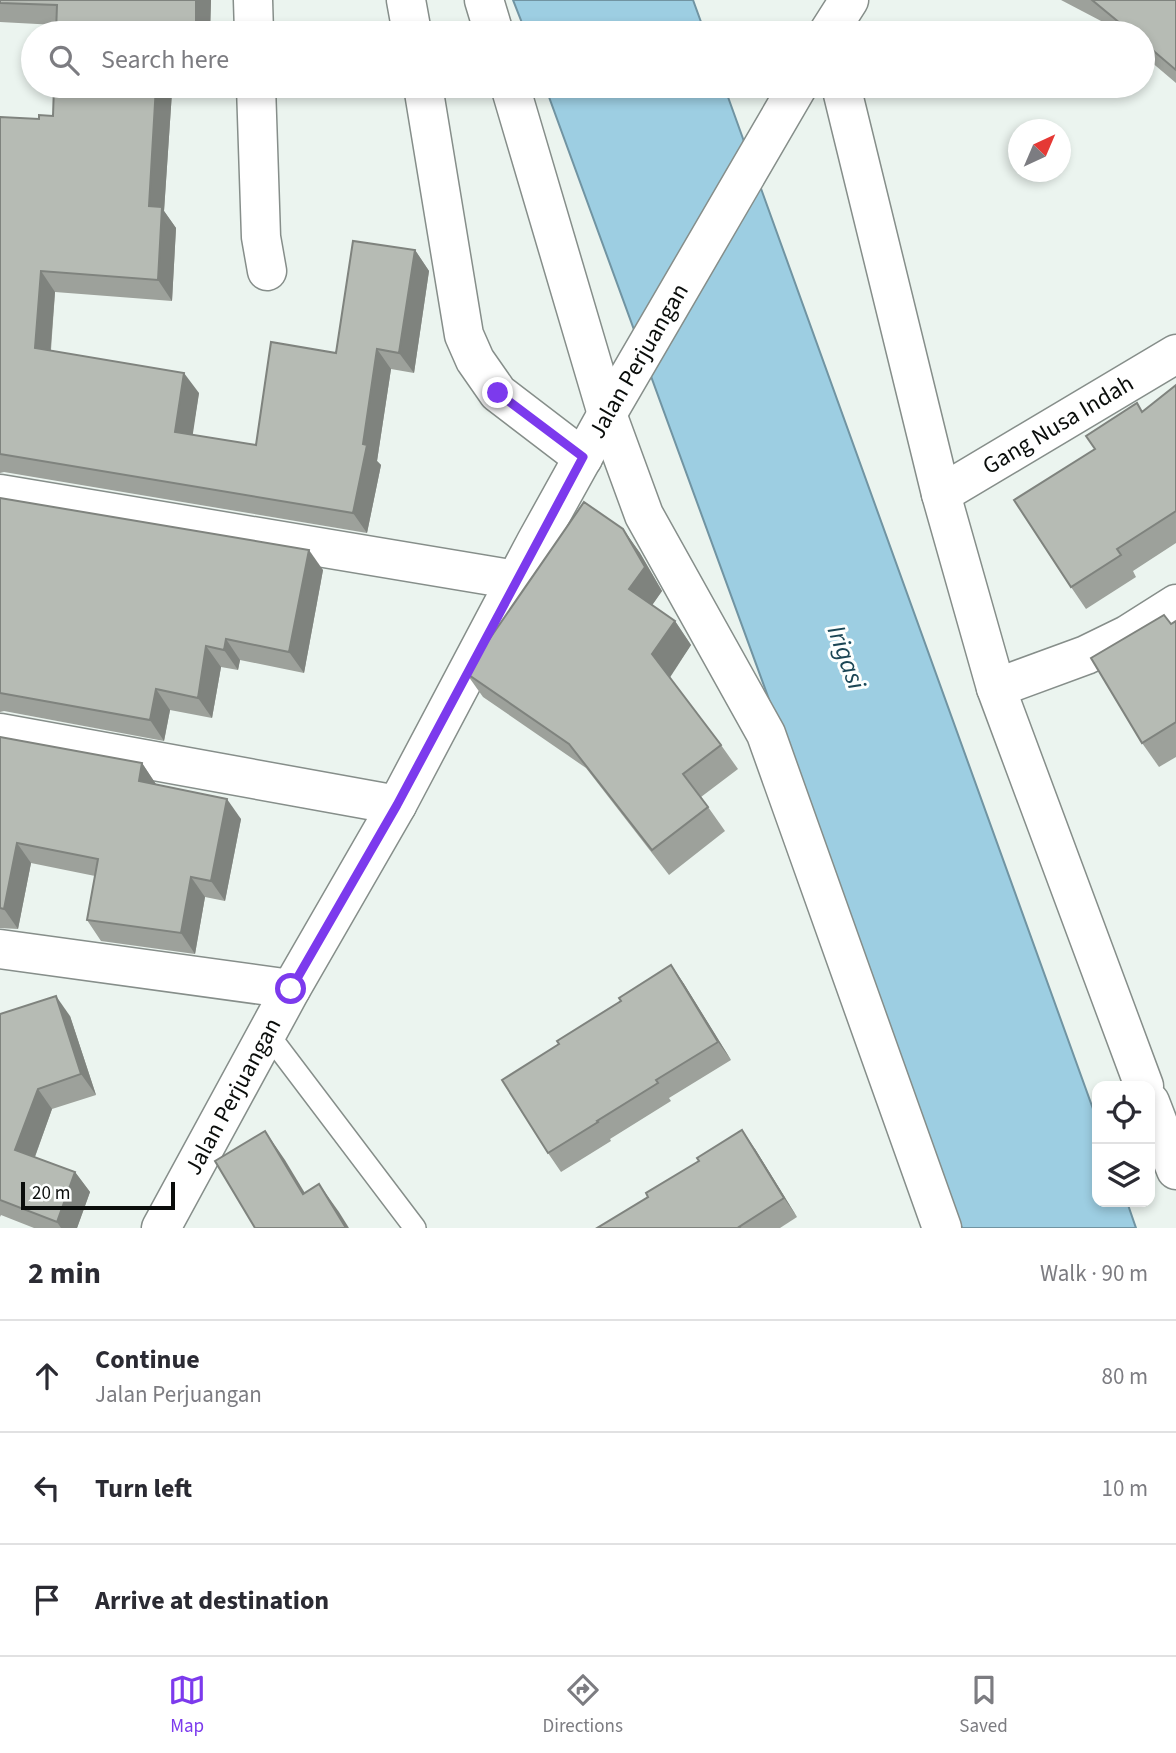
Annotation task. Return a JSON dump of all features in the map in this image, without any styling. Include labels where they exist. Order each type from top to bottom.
[{"type":"street","points":[[253,0],[254,21]]},
{"type":"street","points":[[406,0],[410,21]]},
{"type":"street","points":[[484,0],[490,21]]},
{"type":"street","points":[[836,21],[849,0]]},
{"type":"street","points":[[256,98],[261,237],[267,271]]},
{"type":"street","points":[[425,98],[464,335],[475,360],[498,393],[583,457]]},
{"type":"street","points":[[514,98],[613,405],[644,515],[766,734],[942,1228]]},
{"type":"street","name":"Jalan Perjuangan","points":[[161,1228],[291,989],[397,805],[583,457],[791,98]]},
{"type":"street","points":[[844,98],[941,494],[996,688],[1142,1081]]},
{"type":"street","name":"Gang Nusa Indah","points":[[941,494],[1176,354]]},
{"type":"street","points":[[0,494],[516,580]]},
{"type":"street","points":[[996,688],[1106,645],[1176,604]]},
{"type":"street","points":[[0,733],[397,805]]},
{"type":"street","points":[[0,949],[291,989]]},
{"type":"street","points":[[1155,1115],[1176,1170]]},
{"type":"lane","points":[[268,1034],[415,1228]]},
{"type":"water","points":[[513,0],[693,0],[701,21],[521,21]]},
{"type":"water","name":"Irigasi","points":[[549,98],[728,98],[1092,1106],[1092,1207],[1129,1207],[1136,1228],[962,1228]]},
{"type":"building","points":[[0,0],[196,0],[196,21],[56,21],[57,5],[0,3]]},
{"type":"building","points":[[1092,0],[1176,0],[1176,70],[1155,52],[1155,21],[1117,21]]},
{"type":"building","points":[[54,98],[155,98],[149,206],[162,207],[158,280],[41,271],[35,348],[184,373],[175,432],[256,445],[271,342],[336,353],[353,241],[415,250],[399,353],[377,349],[363,444],[367,445],[353,513],[0,454],[0,117],[39,119],[39,115],[53,116]]},
{"type":"building","points":[[1176,385],[1176,511],[1117,549],[1121,555],[1071,587],[1014,500],[1095,449],[1086,436],[1137,403],[1142,412]]},
{"type":"building","points":[[0,498],[309,550],[289,652],[226,639],[224,650],[206,646],[198,698],[156,689],[150,720],[0,693]]},
{"type":"building","points":[[584,502],[623,529],[645,567],[629,589],[675,621],[652,654],[721,745],[683,774],[708,807],[652,850],[569,744],[466,673]]},
{"type":"building","points":[[1164,615],[1171,624],[1176,621],[1176,722],[1142,743],[1091,658]]},
{"type":"building","points":[[0,737],[142,763],[139,781],[227,799],[211,881],[191,877],[181,933],[87,920],[98,859],[17,843],[4,909],[0,908]]},
{"type":"building","points":[[671,965],[718,1042],[548,1153],[502,1080],[559,1044],[557,1041],[621,1001],[619,998]]},
{"type":"building","points":[[56,996],[81,1074],[38,1089],[15,1150],[75,1172],[57,1222],[0,1200],[0,1014]]},
{"type":"building","points":[[742,1130],[784,1198],[740,1228],[597,1228],[648,1197],[646,1193],[699,1161],[697,1158]]},
{"type":"building","points":[[265,1131],[303,1194],[319,1184],[346,1228],[255,1228],[215,1161]]},
{"type":"route","points":[[291,989],[397,805],[583,457],[498,393]]}]
